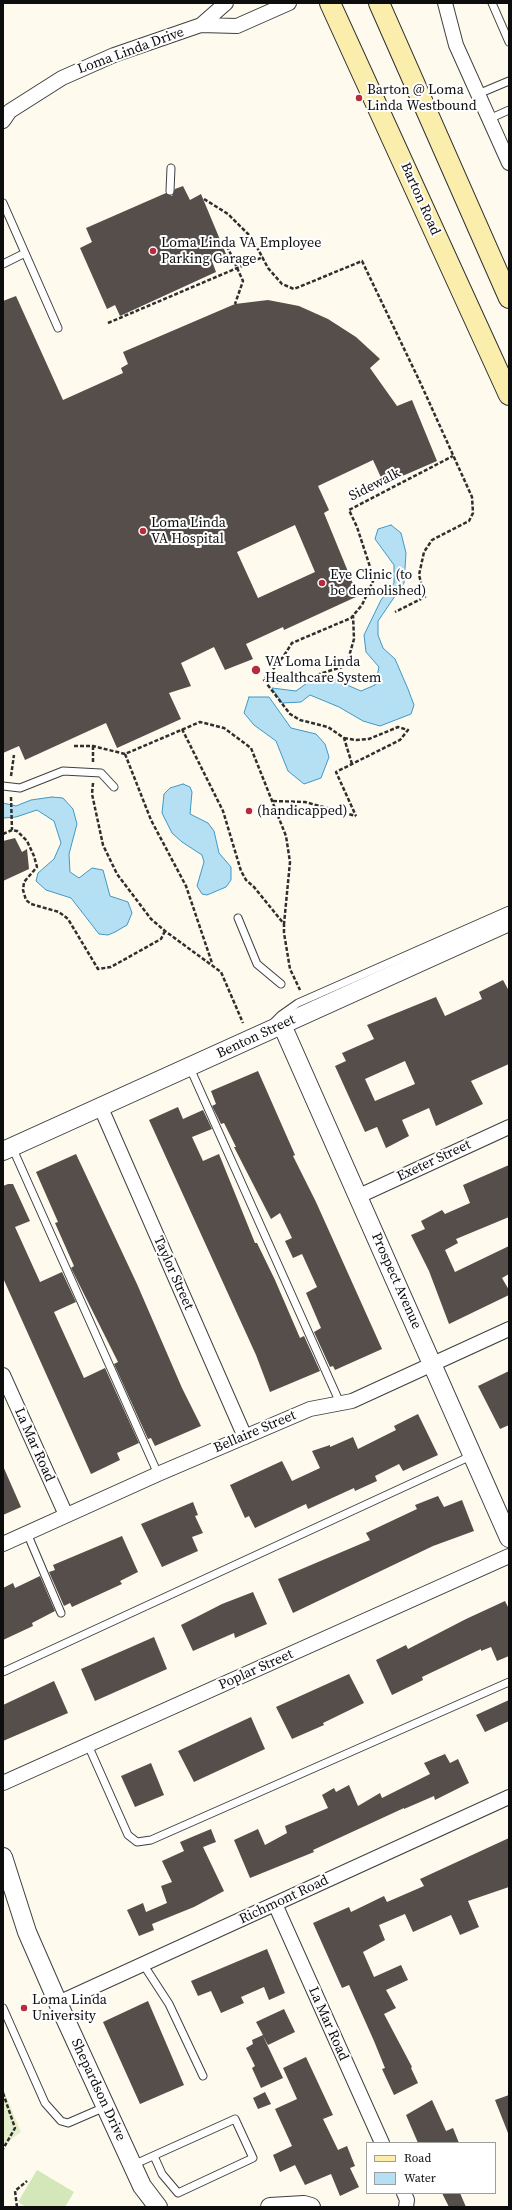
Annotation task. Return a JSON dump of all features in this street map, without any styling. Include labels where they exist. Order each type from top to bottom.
[{"type":"main road","name":"Barton Road","points":[[330,3],[509,395]]},
{"type":"main road","points":[[379,3],[509,298]]},
{"type":"street","name":"Loma Linda Drive","points":[[202,26],[226,3]]},
{"type":"street","name":"Loma Linda Drive","points":[[3,122],[10,112],[62,78],[114,55],[202,26],[237,26],[289,3]]},
{"type":"street","points":[[445,3],[456,45],[509,163]]},
{"type":"street","name":"Benton Street","points":[[8,1149],[190,1068],[509,922]]},
{"type":"street","name":"Prospect Avenue","points":[[282,1025],[359,1196],[472,1455],[501,1513],[509,1538]]},
{"type":"street","name":"Taylor Street","points":[[101,1108],[245,1437]]},
{"type":"street","name":"Exeter Street","points":[[359,1196],[509,1127]]},
{"type":"street","name":"Bellaire Street","points":[[3,1544],[158,1474],[310,1408],[352,1401],[509,1329]]},
{"type":"street","name":"La Mar Road","points":[[3,1375],[66,1515]]},
{"type":"street","name":"Poplar Street","points":[[3,1783],[509,1556]]},
{"type":"street","name":"Richmont Road","points":[[58,2003],[509,1797]]},
{"type":"street","name":"Shepardson Drive","points":[[3,1857],[27,1932],[58,2003],[142,2186],[158,2207]]},
{"type":"street","name":"La Mar Road","points":[[274,1904],[382,2142]]},
{"type":"street","points":[[404,2194],[407,2200],[406,2207]]},
{"type":"street","points":[[270,2207],[304,2205],[311,2207]]},
{"type":"lane","points":[[492,3],[509,42]]},
{"type":"lane","points":[[478,94],[509,81]]},
{"type":"lane","points":[[489,119],[509,110]]},
{"type":"lane","points":[[170,191],[171,168]]},
{"type":"lane","points":[[3,203],[58,328]]},
{"type":"lane","points":[[3,264],[25,253]]},
{"type":"lane","points":[[3,786],[20,788],[63,771],[101,773],[114,787]]},
{"type":"lane","points":[[264,1034],[280,1015],[290,1007],[509,910]]},
{"type":"lane","points":[[238,918],[257,964],[281,984]]},
{"type":"lane","points":[[190,1068],[340,1403]]},
{"type":"lane","points":[[8,1149],[158,1474]]},
{"type":"lane","points":[[3,1672],[472,1455]]},
{"type":"lane","points":[[27,1533],[61,1613]]},
{"type":"lane","points":[[88,1745],[128,1835],[137,1842],[150,1840],[509,1682]]},
{"type":"lane","points":[[143,1964],[168,2004],[203,2076]]},
{"type":"lane","points":[[3,2008],[45,2103],[61,2121],[68,2123],[106,2106]]},
{"type":"lane","points":[[132,2165],[235,2119],[253,2158],[178,2193],[162,2174],[154,2156]]},
{"type":"path","points":[[204,199],[228,214],[252,238],[268,268],[282,284],[294,289],[362,261],[472,497],[473,513],[469,521],[432,540],[424,552],[419,575],[425,597],[395,612]]},
{"type":"path","points":[[227,246],[243,281],[235,304]]},
{"type":"path","points":[[108,323],[262,257]]},
{"type":"path","name":"Sidewalk","points":[[264,680],[283,657],[292,643],[353,615],[362,604],[374,579],[357,527],[349,510],[453,456]]},
{"type":"path","points":[[264,680],[274,683],[316,675],[342,667],[348,660],[354,638],[353,615]]},
{"type":"path","points":[[264,680],[290,714],[300,720],[328,726],[344,738],[356,740],[369,739],[398,728],[408,730],[400,740],[336,772],[356,816],[305,802],[273,801]]},
{"type":"path","points":[[74,746],[93,746],[125,754],[200,722],[224,728],[251,748],[286,836],[290,862],[284,924],[290,970],[303,996]]},
{"type":"path","points":[[182,729],[223,811],[241,871],[246,880],[254,887],[284,924]]},
{"type":"path","points":[[344,738],[352,764]]},
{"type":"path","points":[[93,746],[92,794],[103,845],[117,874],[151,919],[221,972],[243,1022]]},
{"type":"path","points":[[125,754],[151,820],[186,886],[212,964]]},
{"type":"path","points":[[11,801],[12,830]]},
{"type":"path","points":[[3,834],[12,830],[17,831],[27,841],[36,863],[37,866],[24,882],[23,890],[26,900],[31,904],[59,912],[68,919],[98,969],[111,967],[161,939],[165,931]]},
{"type":"path","points":[[3,2092],[15,2128],[3,2149]]},
{"type":"path","points":[[17,2207],[15,2191],[27,2181]]},
{"type":"green space","points":[[3,2089],[21,2132],[3,2145]]},
{"type":"green space","points":[[37,2170],[74,2192],[65,2207],[26,2207],[18,2202]]},
{"type":"water","points":[[391,525],[401,533],[406,553],[404,583],[378,621],[378,635],[383,648],[395,659],[408,689],[414,705],[411,714],[380,726],[363,721],[339,707],[310,695],[301,702],[282,703],[272,688],[296,691],[314,678],[331,678],[361,691],[375,685],[379,667],[366,652],[364,635],[381,600],[394,583],[394,565],[375,539],[378,529]]},
{"type":"water","points":[[249,697],[269,697],[291,728],[316,734],[325,744],[329,757],[321,778],[304,784],[288,771],[276,741],[254,725],[244,713]]},
{"type":"water","points":[[183,784],[190,787],[192,792],[190,814],[208,823],[214,831],[219,853],[231,867],[231,880],[226,887],[207,895],[202,894],[197,886],[204,862],[202,855],[182,842],[172,833],[162,813],[164,794],[170,788]]},
{"type":"water","points":[[52,797],[63,798],[73,809],[77,824],[69,854],[70,872],[79,878],[92,868],[103,870],[110,896],[128,902],[132,913],[127,925],[115,932],[108,935],[99,934],[71,898],[46,890],[36,881],[38,873],[54,859],[61,843],[54,821],[37,810],[16,817],[3,818],[3,803],[16,806],[31,800]]},
{"type":"building","name":"Loma Linda VA Employee Parking Garage","points":[[183,186],[190,200],[201,194],[226,254],[212,261],[216,272],[120,316],[115,305],[107,309],[80,248],[92,242],[86,228],[166,193],[172,196],[175,189]]},
{"type":"building","name":"Loma Linda VA Hospital","points":[[16,296],[63,400],[123,373],[121,368],[128,364],[123,352],[235,304],[268,300],[299,306],[328,319],[356,337],[380,359],[370,368],[397,406],[412,400],[437,461],[384,484],[373,460],[318,486],[329,510],[324,513],[358,596],[284,630],[283,627],[246,644],[253,659],[225,670],[214,647],[181,663],[191,686],[169,693],[181,719],[117,748],[106,723],[25,760],[19,746],[3,753],[3,301]],"holes":[[[295,525],[315,572],[258,598],[237,552]]]},
{"type":"building","points":[[15,838],[22,852],[27,849],[29,869],[3,881],[3,841]]},
{"type":"building","points":[[503,980],[509,991],[509,1064],[471,1081],[483,1104],[436,1126],[429,1108],[402,1120],[409,1136],[386,1148],[377,1127],[365,1132],[335,1066],[346,1061],[342,1053],[374,1039],[367,1025],[436,997],[445,1016],[482,999],[479,992]],"holes":[[[405,1061],[415,1084],[375,1101],[365,1079]]]},
{"type":"building","points":[[258,1071],[295,1155],[293,1156],[316,1202],[382,1349],[335,1370],[333,1366],[330,1367],[314,1332],[321,1328],[306,1293],[317,1287],[302,1254],[293,1258],[285,1241],[292,1238],[280,1213],[271,1219],[234,1147],[236,1147],[224,1123],[221,1124],[212,1106],[216,1104],[211,1091]]},
{"type":"building","points":[[178,1107],[183,1119],[203,1110],[212,1129],[192,1137],[203,1161],[219,1154],[255,1243],[257,1243],[275,1280],[300,1338],[304,1336],[320,1371],[270,1392],[256,1355],[149,1120]]},
{"type":"building","points":[[76,1154],[137,1284],[182,1388],[201,1426],[155,1446],[151,1438],[148,1439],[114,1364],[118,1362],[71,1268],[74,1266],[55,1223],[58,1222],[36,1172]]},
{"type":"building","points":[[509,1165],[509,1217],[456,1239],[458,1243],[445,1250],[455,1272],[509,1246],[509,1274],[502,1278],[509,1290],[509,1295],[449,1324],[429,1271],[411,1235],[425,1229],[421,1221],[442,1210],[445,1214],[470,1203],[463,1185]]},
{"type":"building","points":[[13,1184],[30,1221],[15,1227],[40,1282],[62,1272],[76,1302],[54,1312],[84,1378],[105,1368],[139,1443],[117,1453],[120,1460],[91,1474],[3,1278],[3,1186]]},
{"type":"building","points":[[509,1371],[509,1425],[500,1429],[478,1386]]},
{"type":"building","points":[[418,1414],[438,1455],[403,1471],[399,1464],[375,1476],[377,1481],[355,1491],[354,1488],[308,1509],[306,1504],[255,1528],[249,1516],[245,1518],[230,1485],[282,1461],[292,1481],[320,1468],[312,1451],[330,1445],[330,1447],[353,1437],[358,1449],[396,1430],[394,1426]]},
{"type":"building","points":[[3,1466],[21,1507],[3,1515]]},
{"type":"building","points":[[438,1496],[444,1507],[462,1500],[474,1531],[433,1546],[293,1613],[278,1579],[370,1540],[366,1533],[417,1509],[415,1505]]},
{"type":"building","points":[[193,1502],[198,1515],[195,1516],[203,1533],[192,1537],[198,1551],[162,1567],[141,1524]]},
{"type":"building","points":[[122,1536],[138,1572],[120,1581],[122,1584],[72,1607],[70,1603],[64,1606],[49,1572],[55,1570],[53,1565]]},
{"type":"building","points":[[40,1576],[55,1611],[32,1623],[33,1626],[3,1640],[3,1588],[13,1583],[15,1588]]},
{"type":"building","points":[[253,1592],[267,1624],[235,1638],[234,1633],[193,1651],[181,1625],[222,1604]]},
{"type":"building","points":[[505,1601],[509,1609],[509,1656],[497,1661],[491,1647],[481,1651],[481,1649],[422,1677],[423,1680],[392,1695],[376,1660],[406,1645],[408,1649]]},
{"type":"building","points":[[154,1637],[167,1669],[95,1701],[81,1669]]},
{"type":"building","points":[[349,1674],[364,1703],[323,1723],[324,1725],[292,1739],[276,1707]]},
{"type":"building","points":[[54,1681],[68,1713],[3,1741],[3,1705]]},
{"type":"building","points":[[509,1700],[509,1721],[485,1732],[476,1715]]},
{"type":"building","points":[[251,1717],[265,1749],[194,1782],[178,1751]]},
{"type":"building","points":[[445,1754],[450,1763],[458,1759],[469,1783],[435,1800],[434,1796],[404,1808],[313,1850],[314,1852],[250,1878],[234,1840],[258,1829],[265,1845],[287,1833],[285,1826],[328,1808],[322,1795],[334,1788],[336,1792],[349,1785],[358,1806],[380,1793],[382,1798],[430,1774],[424,1763]]},
{"type":"building","points":[[151,1763],[164,1795],[135,1807],[121,1776]]},
{"type":"building","points":[[211,1829],[216,1842],[203,1847],[224,1891],[194,1907],[152,1924],[154,1930],[139,1936],[127,1910],[143,1903],[146,1912],[167,1903],[161,1886],[172,1882],[162,1861],[184,1851],[180,1842]]},
{"type":"building","points":[[509,1838],[509,1887],[468,1901],[479,1927],[460,1935],[451,1915],[413,1932],[405,1914],[379,1925],[385,1940],[363,1952],[374,1977],[401,1965],[408,1980],[386,1990],[396,2008],[384,2014],[412,2067],[411,2068],[418,2083],[394,2095],[382,2069],[385,2068],[374,2041],[349,1985],[342,1988],[313,1923],[349,1907],[351,1912],[384,1896],[387,1902],[424,1886],[420,1879]]},
{"type":"building","points":[[267,1949],[285,1993],[269,2000],[264,1987],[241,1997],[244,2003],[221,2013],[211,1991],[198,1996],[191,1981]]},
{"type":"building","points":[[148,2001],[184,2085],[140,2104],[103,2022]]},
{"type":"building","points":[[284,2009],[295,2032],[268,2045],[263,2036],[283,2078],[261,2088],[252,2068],[255,2066],[246,2048],[253,2044],[252,2040],[263,2035],[256,2022]]},
{"type":"building","points":[[306,2057],[333,2115],[323,2119],[338,2150],[347,2146],[355,2166],[350,2168],[359,2187],[340,2196],[331,2174],[305,2185],[295,2165],[280,2172],[273,2155],[292,2146],[275,2109],[297,2099],[283,2068]]},
{"type":"building","points":[[265,2092],[271,2104],[258,2109],[253,2098]]},
{"type":"building","points":[[509,2095],[509,2133],[508,2133],[495,2100]]},
{"type":"building","points":[[432,2100],[446,2131],[453,2128],[459,2142],[418,2142],[406,2115]]},
{"type":"building","points":[[442,2194],[460,2194],[466,2207],[449,2207]]},
{"type":"place","name":"Barton @ Loma Linda Westbound","points":[[359,98]]},
{"type":"place","name":"Loma Linda VA Employee Parking Garage","points":[[153,251]]},
{"type":"place","name":"Loma Linda VA Hospital","points":[[143,531]]},
{"type":"place","name":"Eye Clinic (to be demolished)","points":[[322,583]]},
{"type":"place","name":"VA Loma Linda Healthcare System","points":[[256,670]]},
{"type":"place","name":"(handicapped)","points":[[249,811]]},
{"type":"place","name":"Loma Linda University","points":[[24,2008]]}]
